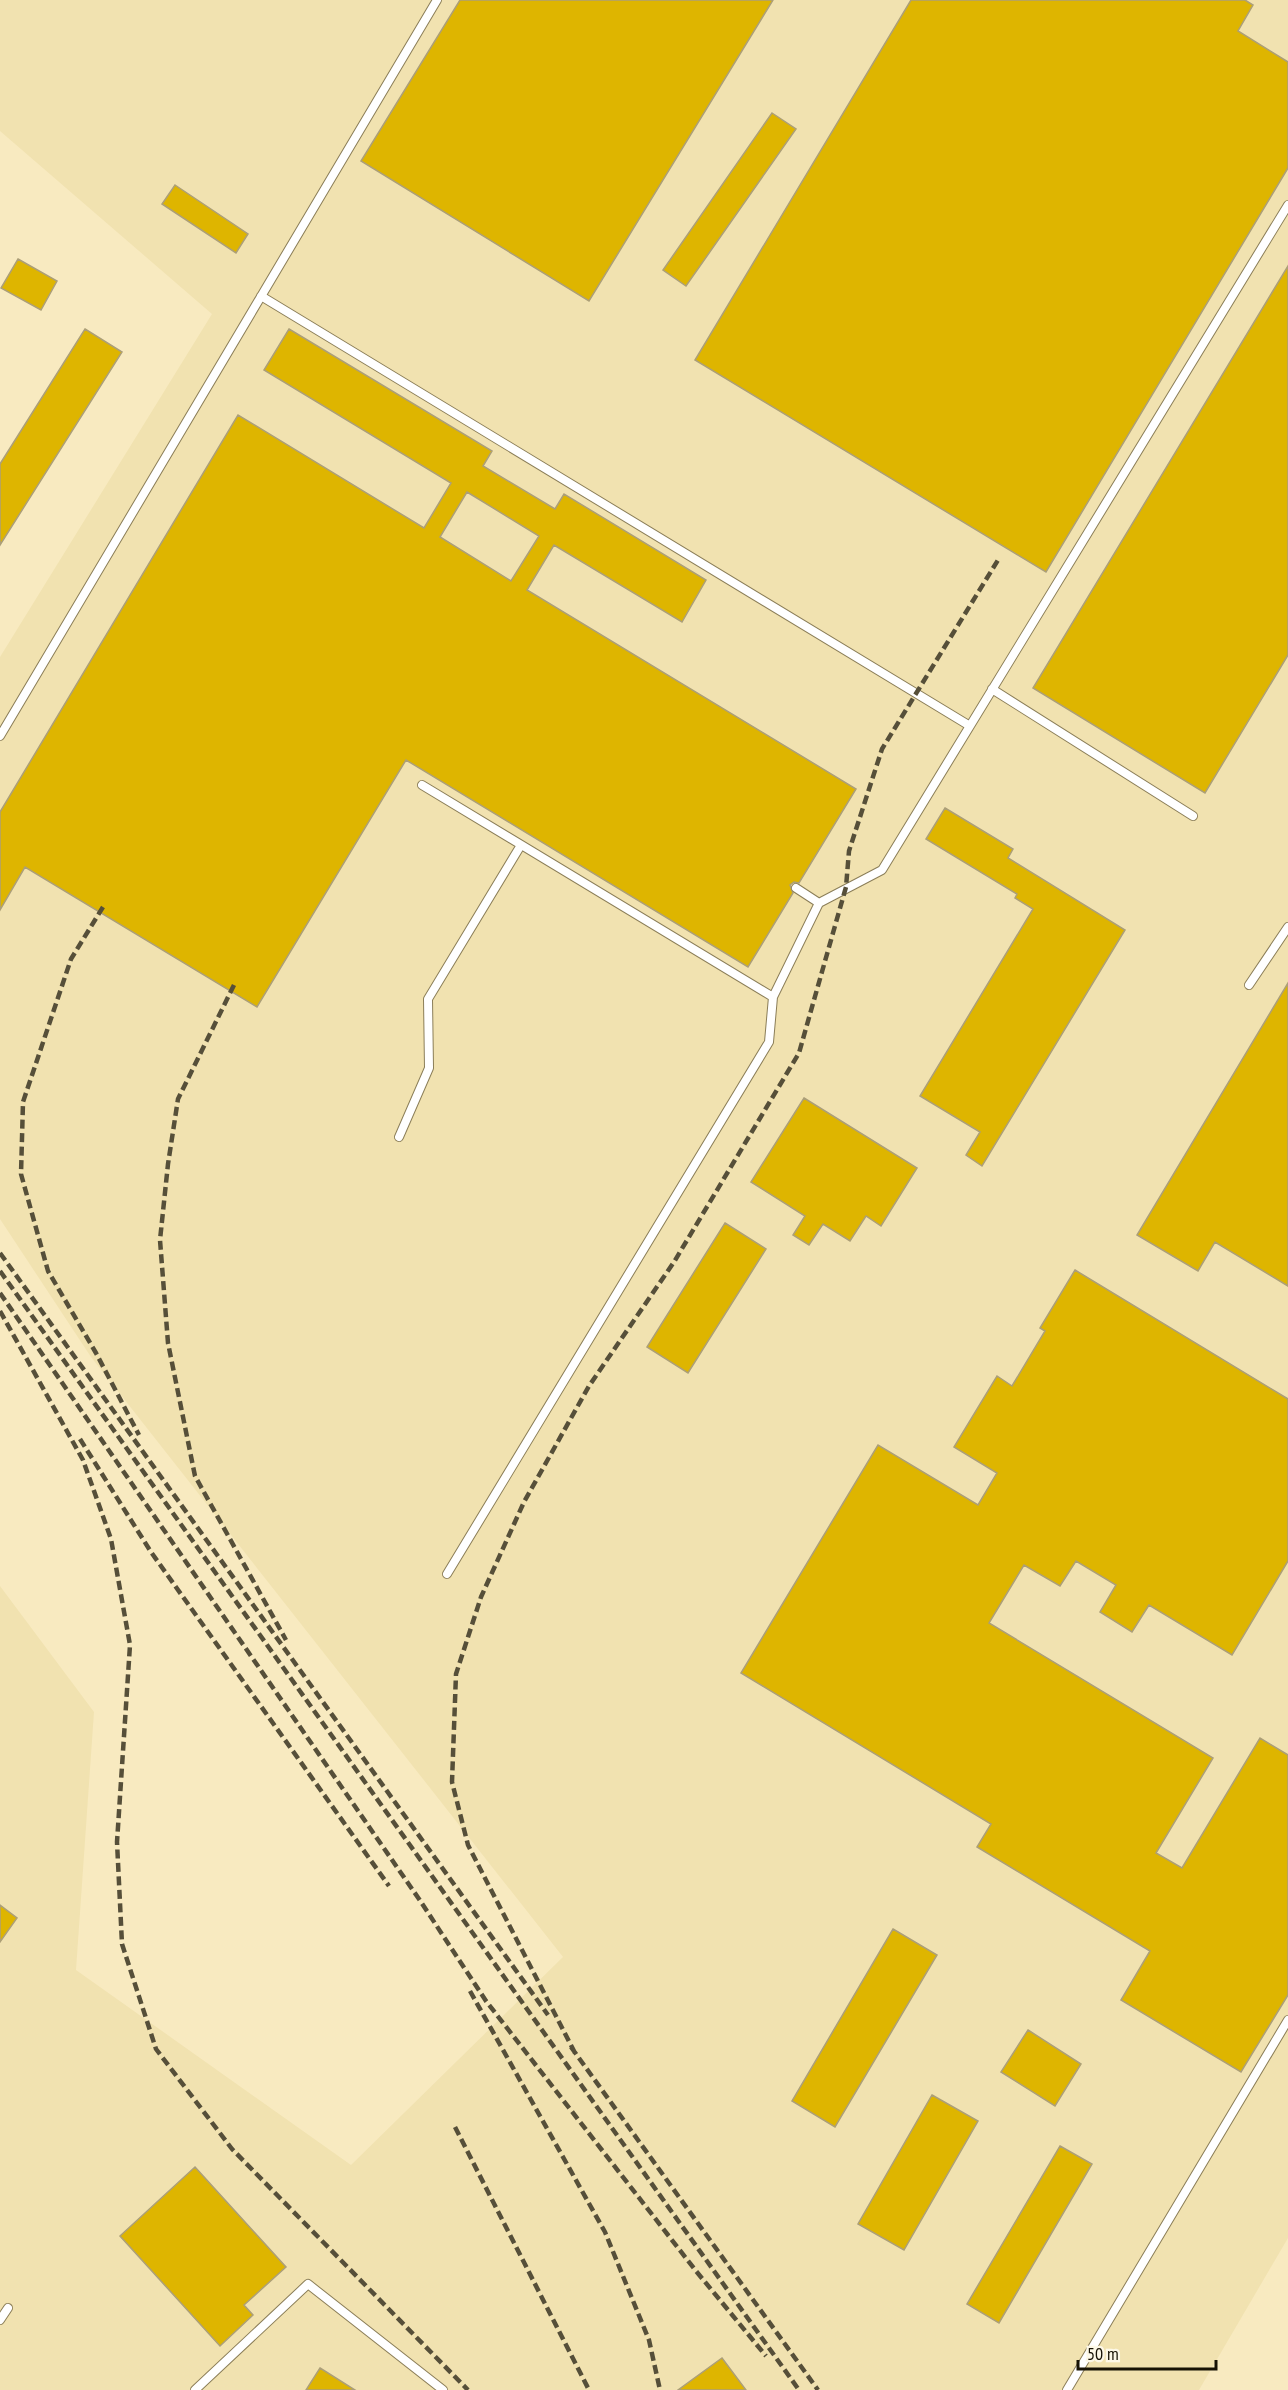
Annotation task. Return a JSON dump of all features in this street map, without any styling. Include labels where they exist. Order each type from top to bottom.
[{"type":"lane","points":[[0,736],[437,0]]},
{"type":"lane","points":[[447,1574],[769,1042],[773,997],[819,903],[882,870],[1288,205]]},
{"type":"lane","points":[[261,296],[970,726]]},
{"type":"lane","points":[[992,689],[1193,816]]},
{"type":"lane","points":[[422,785],[773,997]]},
{"type":"lane","points":[[399,1137],[429,1068],[428,999],[521,845]]},
{"type":"lane","points":[[796,888],[819,903]]},
{"type":"lane","points":[[1249,986],[1288,927]]},
{"type":"lane","points":[[1067,2390],[1288,2020]]},
{"type":"lane","points":[[195,2390],[308,2284],[443,2390]]},
{"type":"lane","points":[[0,2320],[8,2308]]},
{"type":"shaded area","points":[[0,0],[1288,0],[1288,2238],[1199,2390],[0,2390],[0,1586],[94,1712],[76,1970],[351,2165],[563,1957],[91,1357],[0,1219],[0,657],[212,314],[0,131]]},
{"type":"building","points":[[460,0],[773,0],[589,301],[361,161]]},
{"type":"building","points":[[911,0],[1245,0],[1253,5],[1238,31],[1288,62],[1288,168],[1046,572],[695,360]]},
{"type":"building","points":[[772,113],[796,129],[686,286],[663,270]]},
{"type":"building","points":[[175,185],[248,234],[236,253],[162,204]]},
{"type":"building","points":[[18,259],[57,281],[41,310],[1,288]]},
{"type":"building","points":[[1288,266],[1288,655],[1205,793],[1033,688]]},
{"type":"building","points":[[85,329],[122,352],[0,545],[0,464]]},
{"type":"building","points":[[289,329],[492,451],[483,466],[555,509],[564,494],[706,580],[682,622],[554,545],[527,590],[856,789],[799,883],[794,882],[790,885],[793,893],[748,967],[406,760],[257,1007],[25,867],[0,910],[0,812],[238,415],[424,528],[451,483],[264,370]],"holes":[[[467,492],[539,536],[511,581],[440,537]]]},
{"type":"building","points":[[945,808],[1013,849],[1008,858],[1125,930],[982,1166],[966,1155],[980,1132],[920,1096],[1033,909],[1015,898],[1017,894],[926,839]]},
{"type":"building","points":[[1288,983],[1288,1286],[1215,1242],[1198,1271],[1137,1235]]},
{"type":"building","points":[[804,1098],[917,1168],[881,1226],[866,1216],[850,1241],[823,1224],[809,1245],[793,1235],[805,1216],[751,1182]]},
{"type":"building","points":[[725,1223],[766,1249],[688,1373],[647,1347]]},
{"type":"building","points":[[1075,1270],[1288,1399],[1288,1561],[1232,1655],[1149,1605],[1132,1632],[1100,1612],[1116,1585],[1076,1561],[1060,1586],[1024,1565],[989,1623],[1213,1758],[1156,1853],[1182,1868],[1260,1738],[1288,1755],[1288,1995],[1241,2072],[1121,2000],[1150,1951],[977,1847],[991,1824],[741,1673],[878,1445],[978,1505],[997,1473],[954,1447],[997,1376],[1012,1386],[1045,1331],[1040,1328]]},
{"type":"building","points":[[0,1905],[17,1918],[0,1942]]},
{"type":"building","points":[[893,1929],[937,1955],[835,2127],[792,2101]]},
{"type":"building","points":[[1028,2030],[1081,2064],[1055,2106],[1001,2072]]},
{"type":"building","points":[[932,2095],[978,2121],[904,2250],[858,2224]]},
{"type":"building","points":[[1060,2146],[1092,2164],[999,2323],[967,2304]]},
{"type":"building","points":[[195,2167],[286,2267],[244,2305],[253,2315],[220,2346],[120,2236]]},
{"type":"building","points":[[722,2358],[746,2390],[678,2390]]},
{"type":"building","points":[[320,2368],[355,2390],[306,2390]]},
{"type":"railway","points":[[575,2053],[468,1845],[452,1782],[456,1674],[481,1597],[524,1502],[589,1386],[674,1262],[799,1053],[846,887],[849,851],[882,749],[998,560]]},
{"type":"railway","points":[[103,907],[71,959],[23,1102],[21,1174],[48,1271],[96,1353],[139,1435]]},
{"type":"railway","points":[[234,985],[178,1099],[160,1240],[168,1343],[195,1476],[286,1640]]},
{"type":"railway","points":[[0,1253],[548,2015]]},
{"type":"railway","points":[[0,1271],[799,2390]]},
{"type":"railway","points":[[0,1293],[419,1899],[486,2001],[696,2271],[766,2356]]},
{"type":"railway","points":[[0,1311],[83,1460],[111,1539],[130,1645],[117,1842],[122,1944],[156,2049],[232,2149],[468,2390]]},
{"type":"railway","points":[[80,1439],[151,1552],[389,1886]]},
{"type":"railway","points":[[470,1991],[605,2232],[649,2340],[660,2390]]},
{"type":"railway","points":[[571,2047],[818,2390]]},
{"type":"railway","points":[[455,2127],[589,2390]]}]
